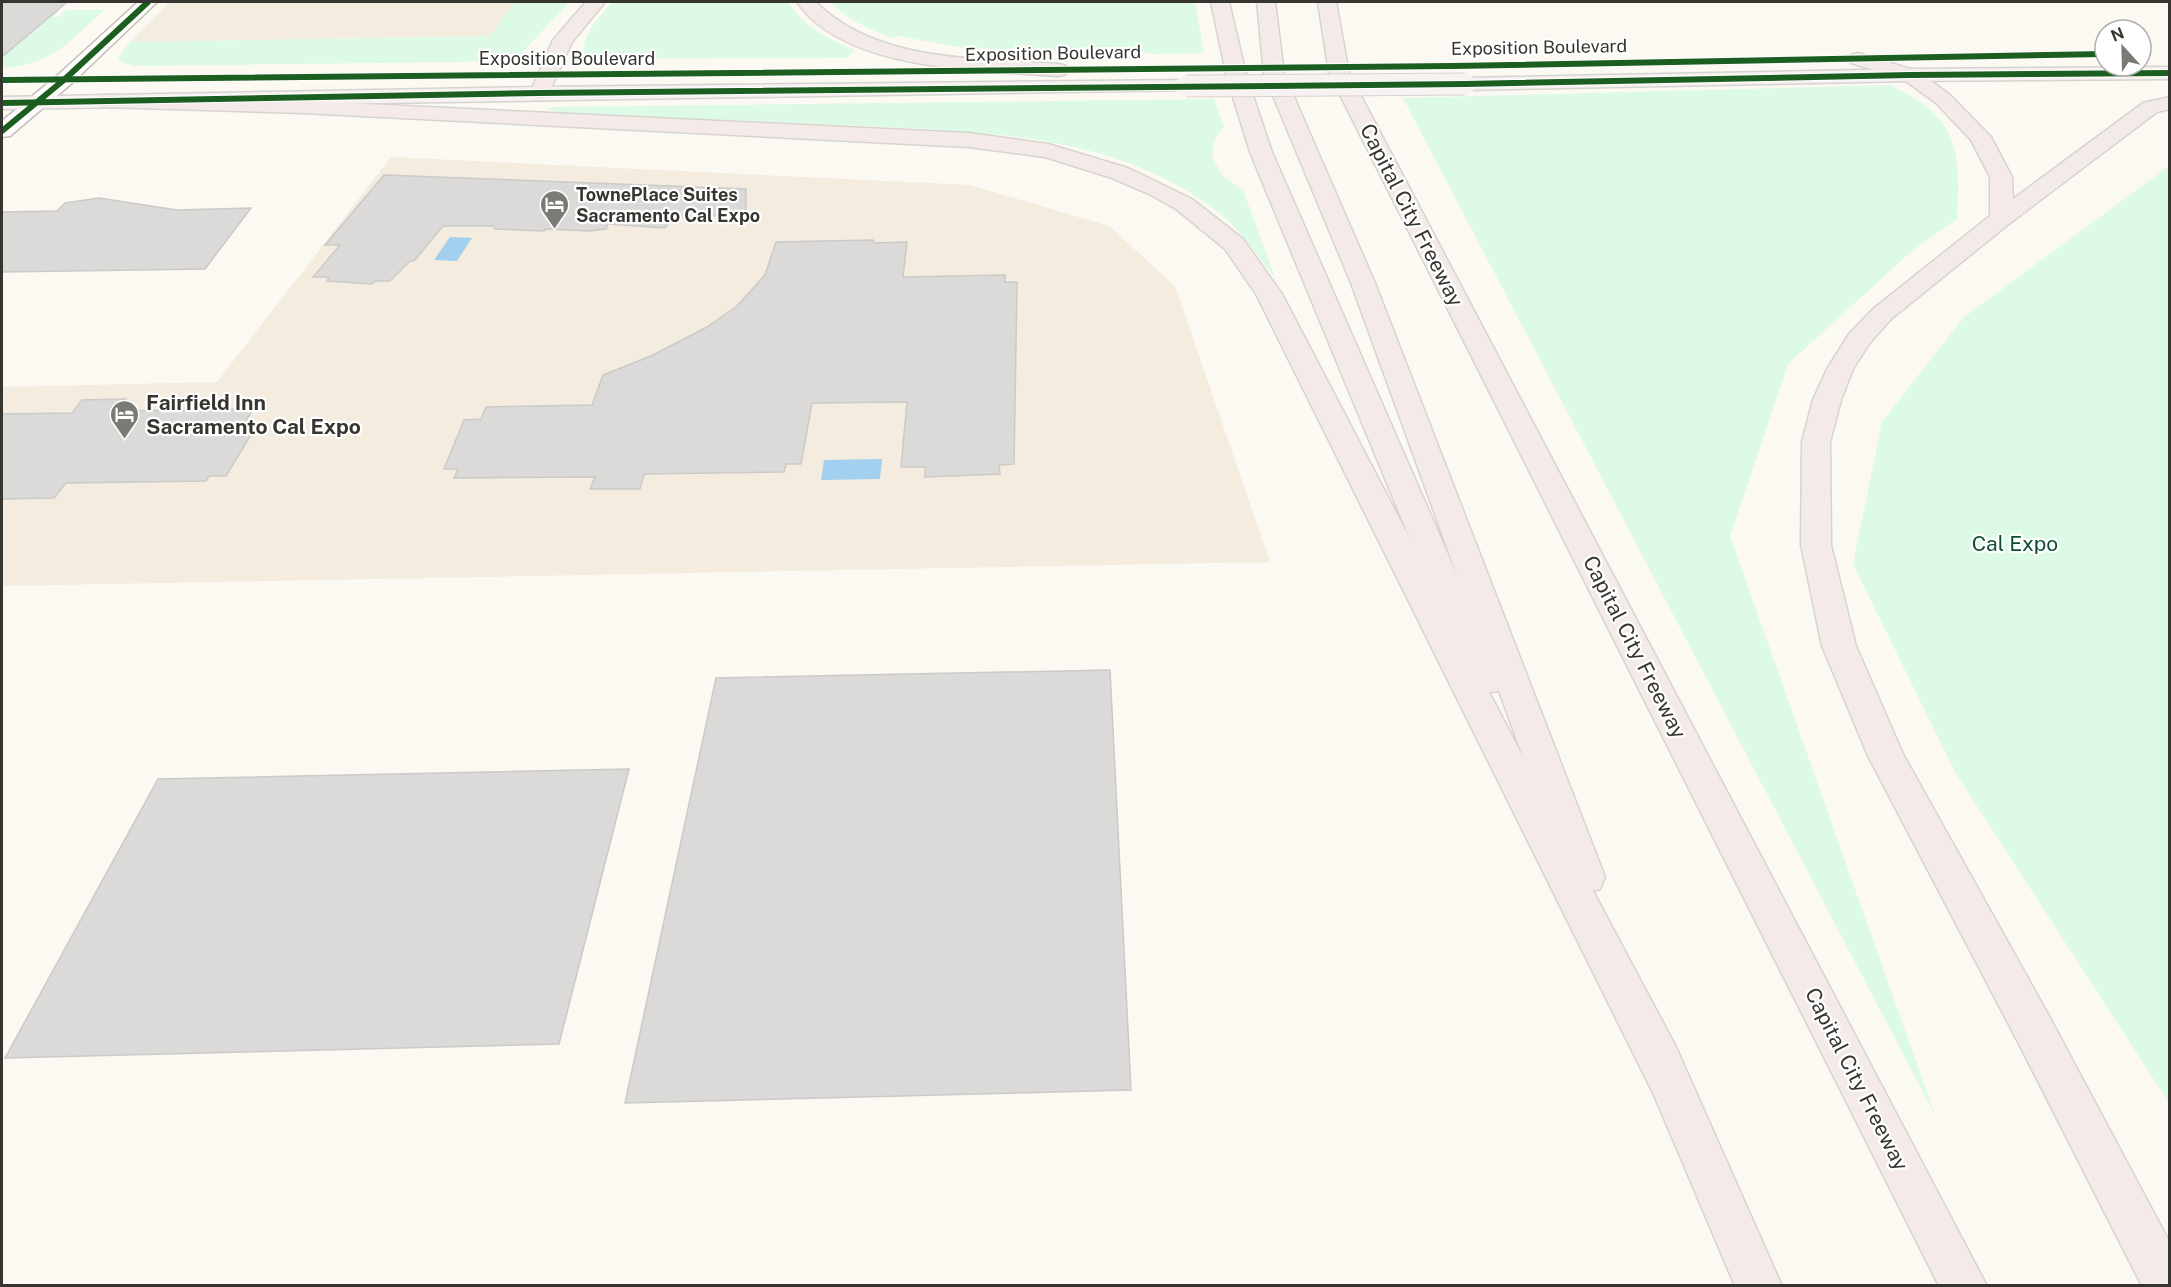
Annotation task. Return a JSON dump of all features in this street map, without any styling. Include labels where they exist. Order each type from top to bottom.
[{"type":"highway","points":[[544,84],[563,40],[596,2]]},
{"type":"highway","points":[[806,2],[822,21],[839,32],[862,42],[900,52],[952,60],[1059,70]]},
{"type":"highway","points":[[1220,2],[1229,54],[1244,108],[1274,185],[1432,556],[1585,873]]},
{"type":"highway","points":[[1266,2],[1274,74],[1363,284],[1585,873],[1669,1080],[1759,1286]]},
{"type":"highway","name":"Capital City Freeway","points":[[1327,2],[1335,59],[1344,83],[1964,1286]]},
{"type":"highway","points":[[1335,59],[1344,2]]},
{"type":"highway","points":[[1858,59],[1910,75],[1943,99],[1980,137],[2001,177],[2002,218]]},
{"type":"highway","points":[[104,101],[302,107],[969,140],[1058,154],[1120,173],[1184,204],[1234,244],[1269,294],[1669,1080]]},
{"type":"highway","points":[[2167,1286],[2034,1030],[1951,881],[1886,756],[1839,646],[1816,545],[1816,442],[1827,400],[1840,369],[1858,340],[1882,314],[2002,218],[2150,107],[2169,103]]},
{"type":"main road","name":"Exposition Boulevard","points":[[2,80],[544,84],[1185,77],[1452,66],[2093,54]]},
{"type":"main road","name":"Exposition Boulevard","points":[[2,103],[544,84],[1059,70],[1185,77],[1465,84],[1910,75],[2169,74]]},
{"type":"street","points":[[2,131],[34,102],[65,79],[148,2]]},
{"type":"shaded area","points":[[170,2],[515,2],[490,36],[130,42]]},
{"type":"shaded area","points":[[391,157],[970,185],[1109,226],[1175,286],[1270,562],[2,586],[2,387],[217,382]]},
{"type":"green space","points":[[515,2],[569,2],[522,53],[503,59],[460,62],[135,66],[122,62],[118,57],[130,42],[490,36]]},
{"type":"green space","points":[[612,2],[788,2],[809,25],[826,37],[855,50],[847,58],[585,59],[587,35]]},
{"type":"green space","points":[[830,2],[1195,2],[1204,53],[1153,54],[1141,51],[1136,54],[965,48],[897,36],[893,38],[859,24]]},
{"type":"green space","points":[[60,10],[53,17],[58,17],[66,10],[104,10],[70,42],[47,57],[19,66],[2,68],[2,55]]},
{"type":"green space","points":[[1891,85],[1927,107],[1939,118],[1947,131],[1953,144],[1958,173],[1957,219],[1913,250],[1788,364],[1730,536],[1935,1115],[1403,98]]},
{"type":"green space","points":[[1214,99],[1224,127],[1214,140],[1212,157],[1223,176],[1243,190],[1276,280],[1238,231],[1210,206],[1170,181],[1127,162],[1082,149],[1036,140],[942,130],[562,113],[544,109],[555,107]]},
{"type":"green space","name":"Cal Expo","points":[[2169,166],[2169,1103],[1955,772],[1853,564],[1882,422],[1963,318]]},
{"type":"water","points":[[450,237],[472,238],[457,261],[434,260]]},
{"type":"water","points":[[882,459],[880,479],[821,480],[824,460]]},
{"type":"building","points":[[2,2],[67,2],[2,57]]},
{"type":"building","name":"TownePlace Suites Sacramento Cal Expo","points":[[384,175],[746,189],[746,214],[672,218],[665,228],[608,224],[606,229],[589,231],[546,229],[544,231],[495,229],[494,226],[443,226],[414,261],[410,261],[390,281],[375,281],[372,284],[327,281],[329,277],[313,277],[340,245],[325,245]]},
{"type":"building","points":[[99,198],[177,210],[251,208],[205,269],[2,272],[2,212],[57,211],[65,203]]},
{"type":"building","points":[[873,240],[874,243],[907,242],[903,277],[1005,275],[1005,282],[1017,282],[1014,464],[999,465],[1000,474],[925,477],[925,467],[901,467],[907,402],[812,403],[801,464],[786,464],[784,472],[644,474],[640,489],[590,489],[595,477],[454,478],[458,469],[444,469],[464,420],[481,419],[486,407],[592,405],[603,375],[651,356],[707,327],[737,306],[765,275],[776,242]]},
{"type":"building","name":"Fairfield Inn Sacramento Cal Expo","points":[[126,399],[117,411],[253,409],[244,424],[258,423],[226,476],[209,476],[206,481],[66,483],[54,498],[2,499],[2,414],[72,413],[82,400]]},
{"type":"building","points":[[1110,670],[1131,1090],[625,1103],[716,678]]},
{"type":"building","points":[[629,769],[559,1044],[5,1058],[158,779]]},
{"type":"cycle path","points":[[2,131],[65,79],[148,2]]},
{"type":"cycle path","points":[[2,80],[1452,66],[2093,54]]},
{"type":"cycle path","points":[[2,103],[540,93],[1465,84],[1910,75],[2170,73]]},
{"type":"place","name":"TownePlace Suites Sacramento Cal Expo","points":[[555,230]]},
{"type":"place","name":"Fairfield Inn Sacramento Cal Expo","points":[[125,440]]}]
